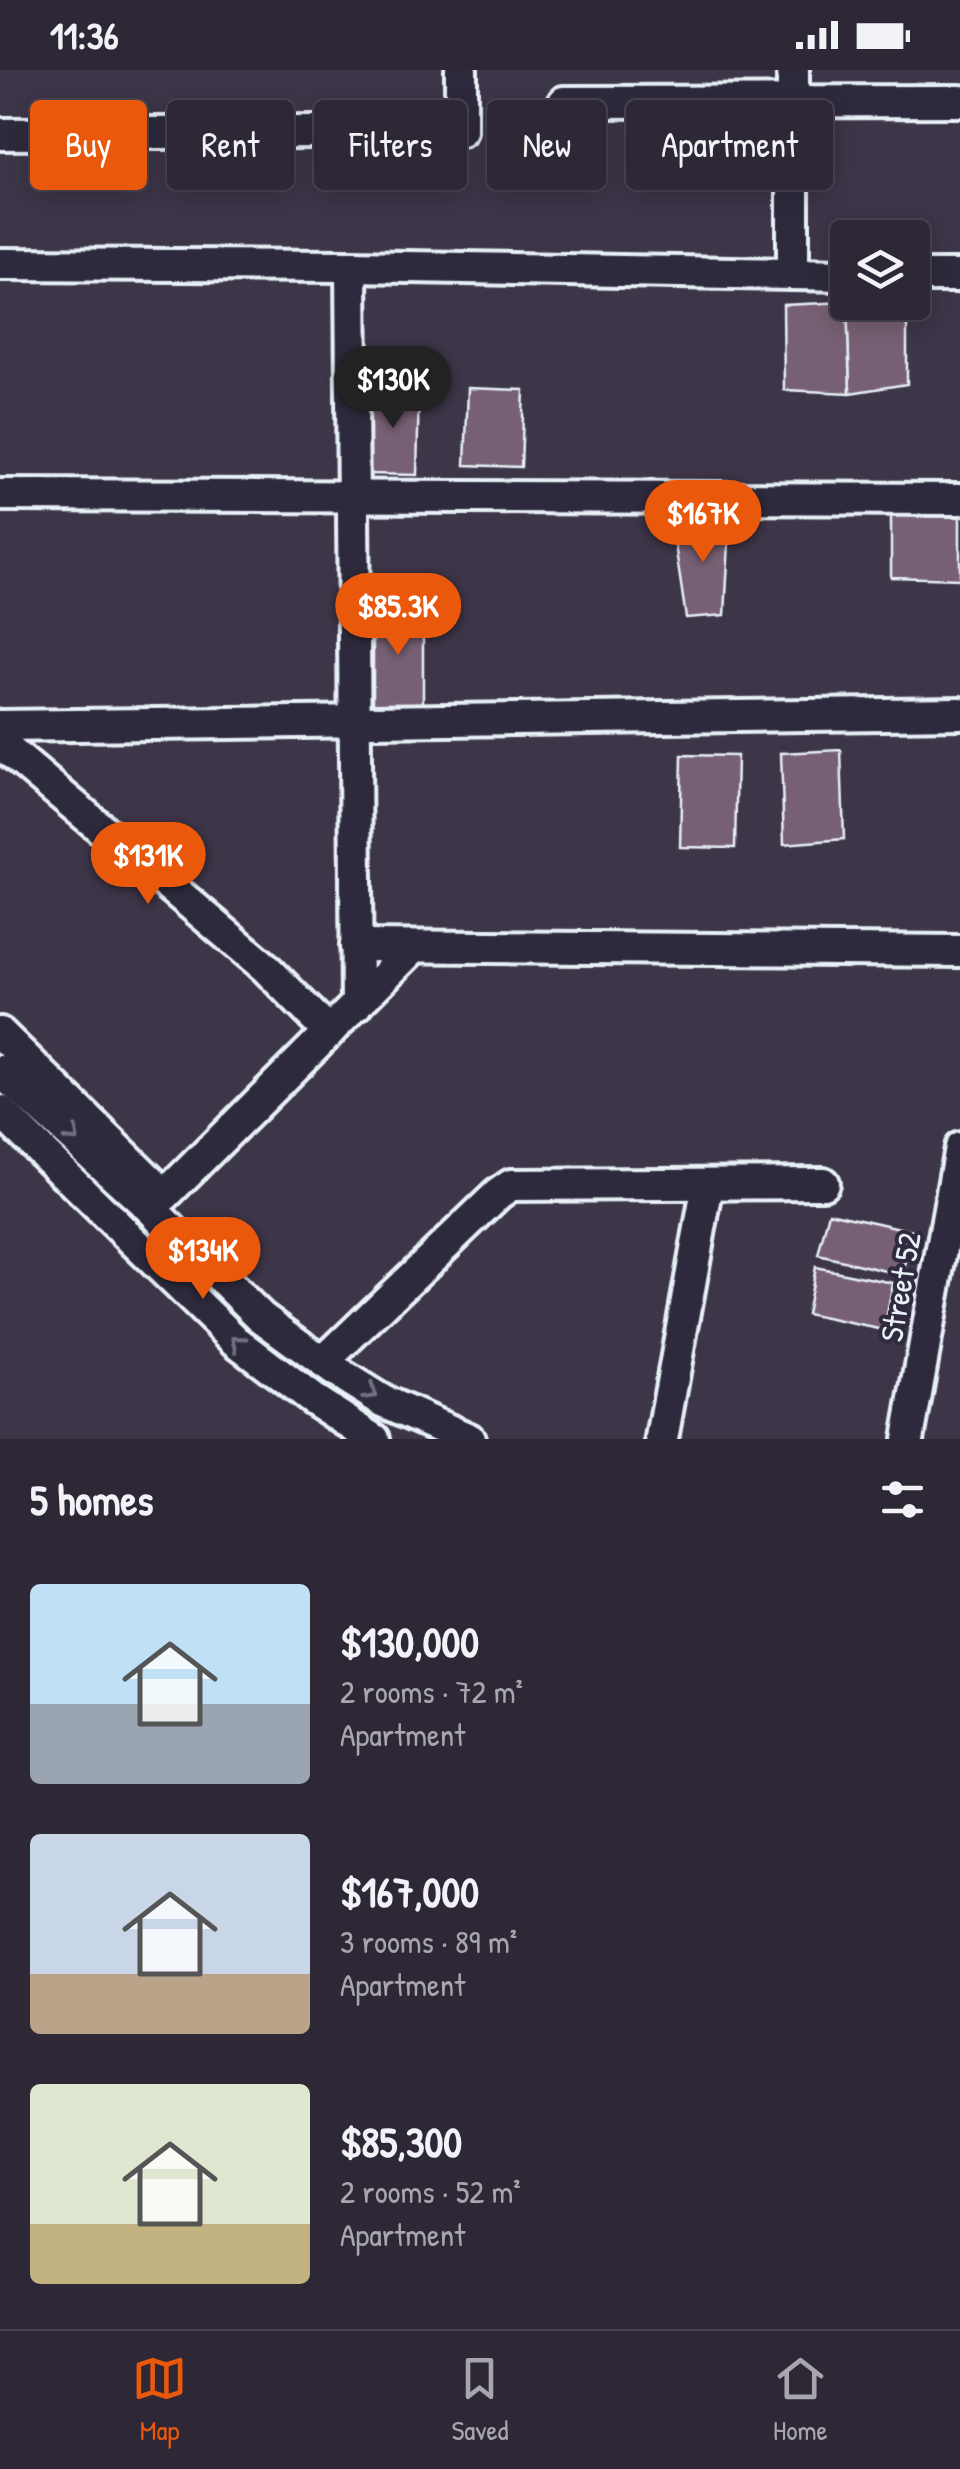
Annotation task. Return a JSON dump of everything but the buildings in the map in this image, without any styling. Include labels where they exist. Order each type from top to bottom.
[{"type":"street","points":[[0,134],[461,130],[462,70]]},
{"type":"street","points":[[793,70],[793,100]]},
{"type":"street","points":[[833,101],[960,101]]},
{"type":"street","points":[[793,190],[793,274]]},
{"type":"street","points":[[0,264],[830,274]]},
{"type":"street","points":[[351,266],[357,1005]]},
{"type":"street","points":[[930,276],[960,276]]},
{"type":"street","points":[[0,495],[960,500]]},
{"type":"street","points":[[0,726],[960,713]]},
{"type":"street","points":[[0,743],[265,967],[329,1032]]},
{"type":"street","points":[[356,946],[960,951]]},
{"type":"street","points":[[0,1033],[165,1195],[414,948]]},
{"type":"street","points":[[0,1071],[152,1210],[261,1317],[383,1401],[469,1439]]},
{"type":"street","points":[[0,1111],[236,1342],[374,1439]]},
{"type":"street","name":"Street 52","points":[[908,1439],[960,1148]]},
{"type":"street","points":[[323,1362],[510,1185],[823,1183]]},
{"type":"street","points":[[662,1439],[708,1184]]}]
